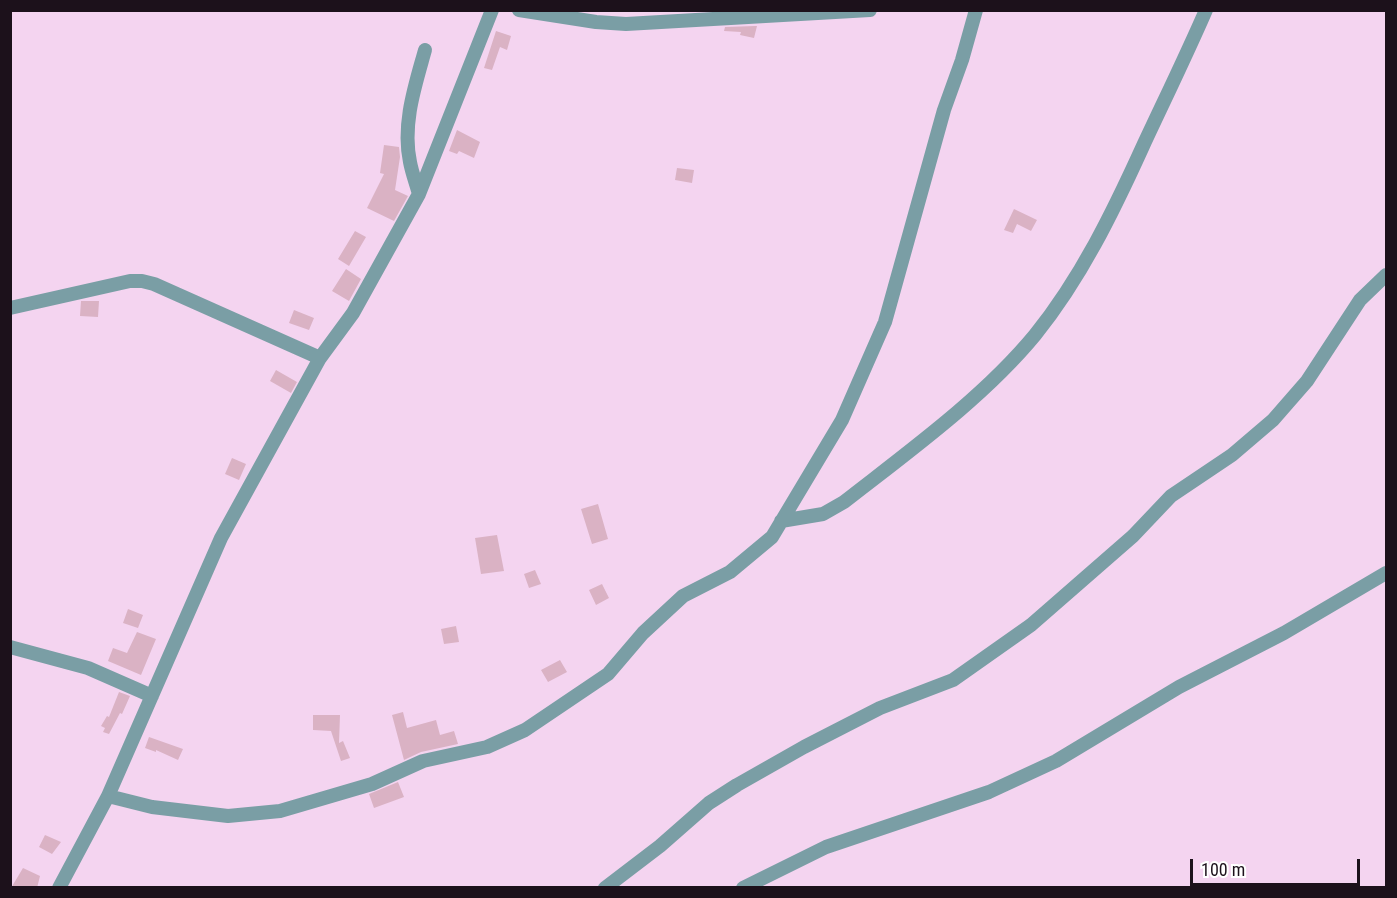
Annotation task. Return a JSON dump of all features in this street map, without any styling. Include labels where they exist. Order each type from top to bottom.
[{"type":"street","points":[[59,888],[108,796],[221,538],[320,358],[353,313],[419,194],[492,10]]},
{"type":"street","points":[[519,10],[596,22],[626,24],[870,10]]},
{"type":"street","points":[[108,796],[152,807],[228,816],[280,811],[372,784],[423,761],[487,747],[525,730],[608,674],[643,633],[683,596],[730,572],[772,537],[842,420],[885,322],[944,110],[962,60],[976,10]]},
{"type":"street","points":[[781,521],[823,514],[844,502],[976,395],[1035,335],[1065,294],[1113,211],[1206,10]]},
{"type":"street","points":[[419,194],[409,160],[408,133],[410,102],[425,50]]},
{"type":"street","points":[[605,888],[660,846],[709,803],[730,789],[880,708],[953,680],[1031,625],[1133,536],[1179,489],[1232,455],[1273,420],[1306,381],[1360,300],[1386,275]]},
{"type":"street","points":[[10,308],[130,281],[142,281],[154,284],[320,358]]},
{"type":"street","points":[[743,888],[826,847],[989,792],[1056,762],[1179,687],[1284,633],[1386,573]]},
{"type":"street","points":[[10,647],[88,668],[152,696]]},
{"type":"building","points":[[757,26],[754,38],[740,35],[741,32],[724,31],[725,27]]},
{"type":"building","points":[[496,31],[511,36],[507,50],[500,47],[492,70],[484,68]]},
{"type":"building","points":[[457,130],[480,142],[474,158],[459,151],[457,154],[449,151]]},
{"type":"building","points":[[384,145],[399,147],[400,157],[395,190],[408,196],[394,221],[367,208],[384,174],[380,173]]},
{"type":"building","points":[[677,168],[694,170],[692,183],[675,180]]},
{"type":"building","points":[[1014,209],[1037,220],[1031,231],[1017,224],[1013,233],[1004,230]]},
{"type":"building","points":[[355,231],[366,237],[349,266],[338,259]]},
{"type":"building","points":[[346,269],[361,279],[349,301],[332,291]]},
{"type":"building","points":[[81,301],[99,301],[98,317],[80,316]]},
{"type":"building","points":[[294,310],[314,318],[309,330],[289,323]]},
{"type":"building","points":[[276,370],[297,382],[291,393],[270,381]]},
{"type":"building","points":[[232,458],[246,464],[239,480],[225,474]]},
{"type":"building","points":[[598,504],[608,539],[592,544],[581,509]]},
{"type":"building","points":[[497,535],[504,571],[481,574],[475,538]]},
{"type":"building","points":[[535,570],[541,584],[529,588],[524,574]]},
{"type":"building","points":[[602,584],[609,598],[596,605],[589,590]]},
{"type":"building","points":[[128,609],[143,615],[138,628],[123,623]]},
{"type":"building","points":[[456,626],[459,642],[444,644],[441,629]]},
{"type":"building","points":[[137,632],[156,639],[141,675],[108,661],[113,648],[127,653]]},
{"type":"building","points":[[560,660],[567,672],[548,682],[541,670]]},
{"type":"building","points":[[119,692],[130,696],[109,734],[103,732],[105,728],[101,726],[107,716],[109,717]]},
{"type":"building","points":[[403,712],[407,728],[436,720],[440,735],[454,731],[458,744],[421,752],[404,760],[392,715]]},
{"type":"building","points":[[313,715],[340,715],[339,743],[343,741],[350,758],[341,761],[331,731],[313,730]]},
{"type":"building","points":[[149,737],[183,749],[178,760],[156,750],[156,752],[145,748]]},
{"type":"building","points":[[398,782],[404,797],[374,808],[369,794]]},
{"type":"building","points":[[45,835],[61,842],[52,854],[39,847]]},
{"type":"building","points":[[23,868],[40,876],[37,888],[11,888]]}]
